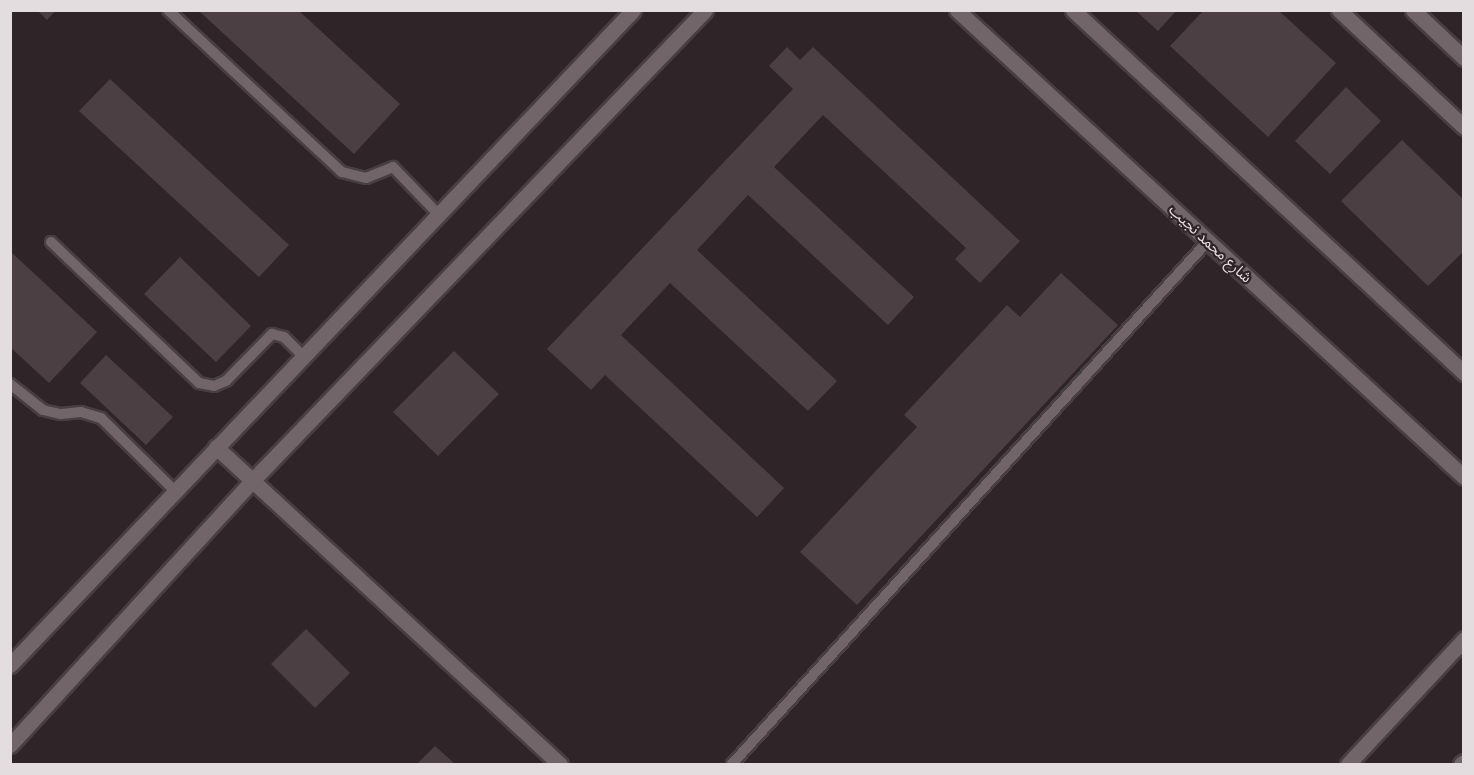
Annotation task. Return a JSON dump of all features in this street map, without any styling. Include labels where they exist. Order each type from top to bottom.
[{"type":"street","points":[[10,665],[633,10]]},
{"type":"street","points":[[10,745],[251,482],[705,10]]},
{"type":"street","name":"شارع محمد نجيب","points":[[957,10],[1464,477]]},
{"type":"street","points":[[1073,10],[1464,373]]},
{"type":"street","points":[[1339,10],[1464,127]]},
{"type":"street","points":[[1413,10],[1464,58]]},
{"type":"street","points":[[216,447],[251,482],[560,765]]},
{"type":"street","points":[[1348,765],[1464,639]]},
{"type":"lane","points":[[168,10],[342,172],[366,178],[393,167],[438,214]]},
{"type":"lane","points":[[732,765],[1208,241]]},
{"type":"lane","points":[[51,242],[199,383],[214,386],[226,381],[272,334],[284,337],[303,356]]},
{"type":"lane","points":[[10,384],[43,410],[61,414],[81,412],[101,418],[175,491]]},
{"type":"building","points":[[37,10],[56,10],[47,20]]},
{"type":"building","points":[[198,10],[298,10],[400,104],[354,154]]},
{"type":"building","points":[[1135,10],[1177,10],[1158,31]]},
{"type":"building","points":[[1204,10],[1278,10],[1336,63],[1268,137],[1170,46]]},
{"type":"building","points":[[787,47],[800,60],[813,47],[1020,241],[980,283],[955,259],[966,248],[823,115],[774,167],[914,297],[888,325],[748,195],[697,250],[837,381],[808,411],[670,283],[621,335],[784,488],[757,517],[605,375],[591,390],[547,349],[793,89],[769,66]]},
{"type":"building","points":[[110,79],[289,245],[259,277],[79,111]]},
{"type":"building","points":[[1346,87],[1381,121],[1330,174],[1295,141]]},
{"type":"building","points":[[1402,140],[1464,200],[1464,251],[1428,286],[1341,201]]},
{"type":"building","points":[[10,251],[97,332],[49,383],[10,347]]},
{"type":"building","points":[[180,257],[251,326],[216,362],[144,294]]},
{"type":"building","points":[[1061,273],[1118,325],[857,605],[800,552],[917,427],[904,415],[1007,305],[1020,317]]},
{"type":"building","points":[[454,351],[499,394],[438,456],[393,412]]},
{"type":"building","points":[[106,355],[173,417],[146,445],[80,383]]},
{"type":"building","points":[[306,629],[350,673],[315,708],[271,664]]},
{"type":"building","points":[[435,746],[455,764],[417,764]]}]
